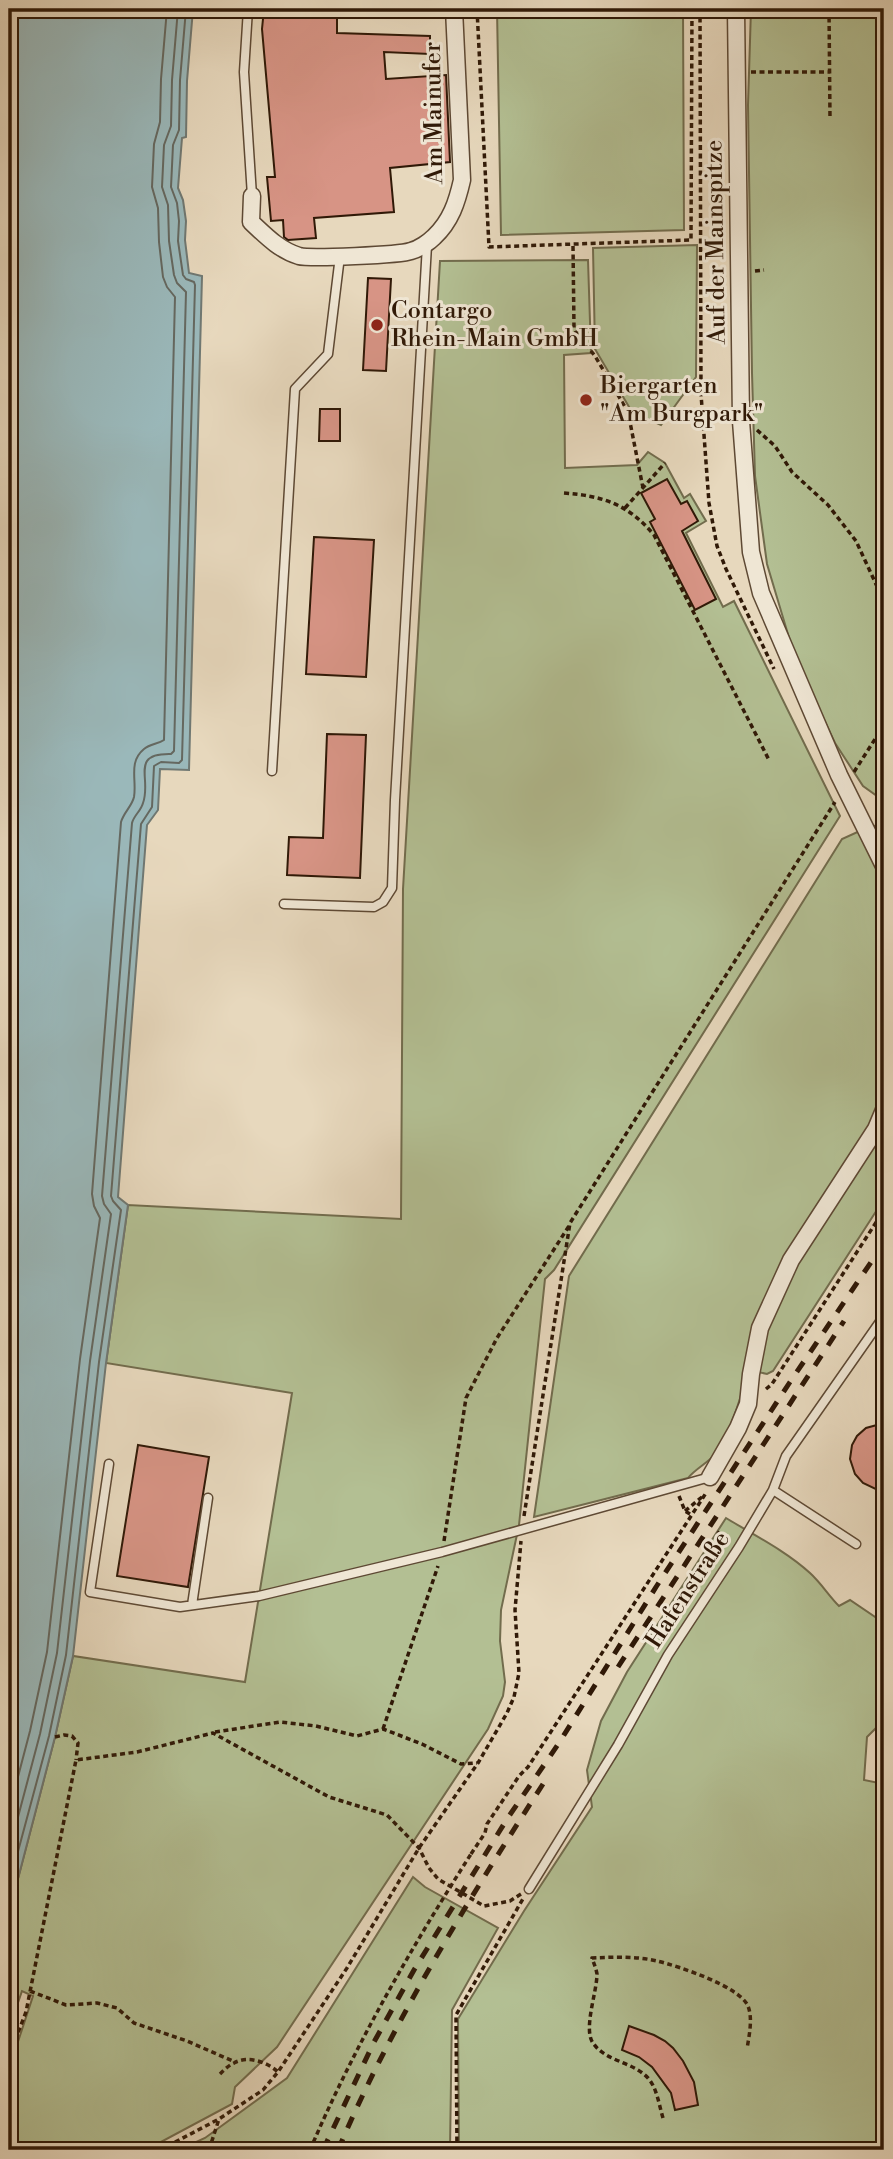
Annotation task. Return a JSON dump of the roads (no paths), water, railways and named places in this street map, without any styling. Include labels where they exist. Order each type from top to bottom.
[{"type":"street","name":"Am Mainufer","points":[[252,196],[251,222],[273,243],[300,256],[394,254],[412,251],[433,239],[448,222],[462,180],[454,9]]},
{"type":"street","name":"Auf der Mainspitze","points":[[736,9],[741,426],[751,552],[761,593],[844,785],[884,866]]},
{"type":"street","points":[[710,1477],[738,1428],[748,1404],[760,1328],[792,1260],[876,1129],[884,1110]]},
{"type":"lane","points":[[248,9],[244,72],[252,196]]},
{"type":"lane","points":[[284,904],[374,907],[383,902],[392,888],[427,242]]},
{"type":"lane","points":[[272,771],[295,389],[328,354],[340,256]]},
{"type":"lane","name":"Hafenstraße","points":[[529,1889],[618,1745],[668,1655],[739,1546],[772,1490],[786,1456],[884,1316]]},
{"type":"lane","points":[[109,1464],[90,1592],[180,1606],[259,1595],[442,1552],[710,1477]]},
{"type":"lane","points":[[772,1490],[856,1544]]},
{"type":"lane","points":[[192,1605],[208,1498]]},
{"type":"water","points":[[9,9],[193,9],[186,137],[182,138],[178,188],[186,221],[189,273],[202,276],[189,770],[160,769],[158,810],[147,825],[118,1197],[128,1205],[106,1363],[73,1656],[55,1737],[9,1913]]},
{"type":"railway","points":[[323,2150],[374,2042],[414,1970],[507,1819],[559,1743],[656,1587],[790,1382],[884,1243]]},
{"type":"railway","points":[[618,1667],[844,1321]]},
{"type":"railway","points":[[338,2150],[359,2102],[407,2009],[459,1918],[543,1784]]},
{"type":"place","name":"Contargo Rhein-Main GmbH","points":[[377,325]]},
{"type":"place","name":"Biergarten \"Am Burgpark\"","points":[[586,400]]}]
